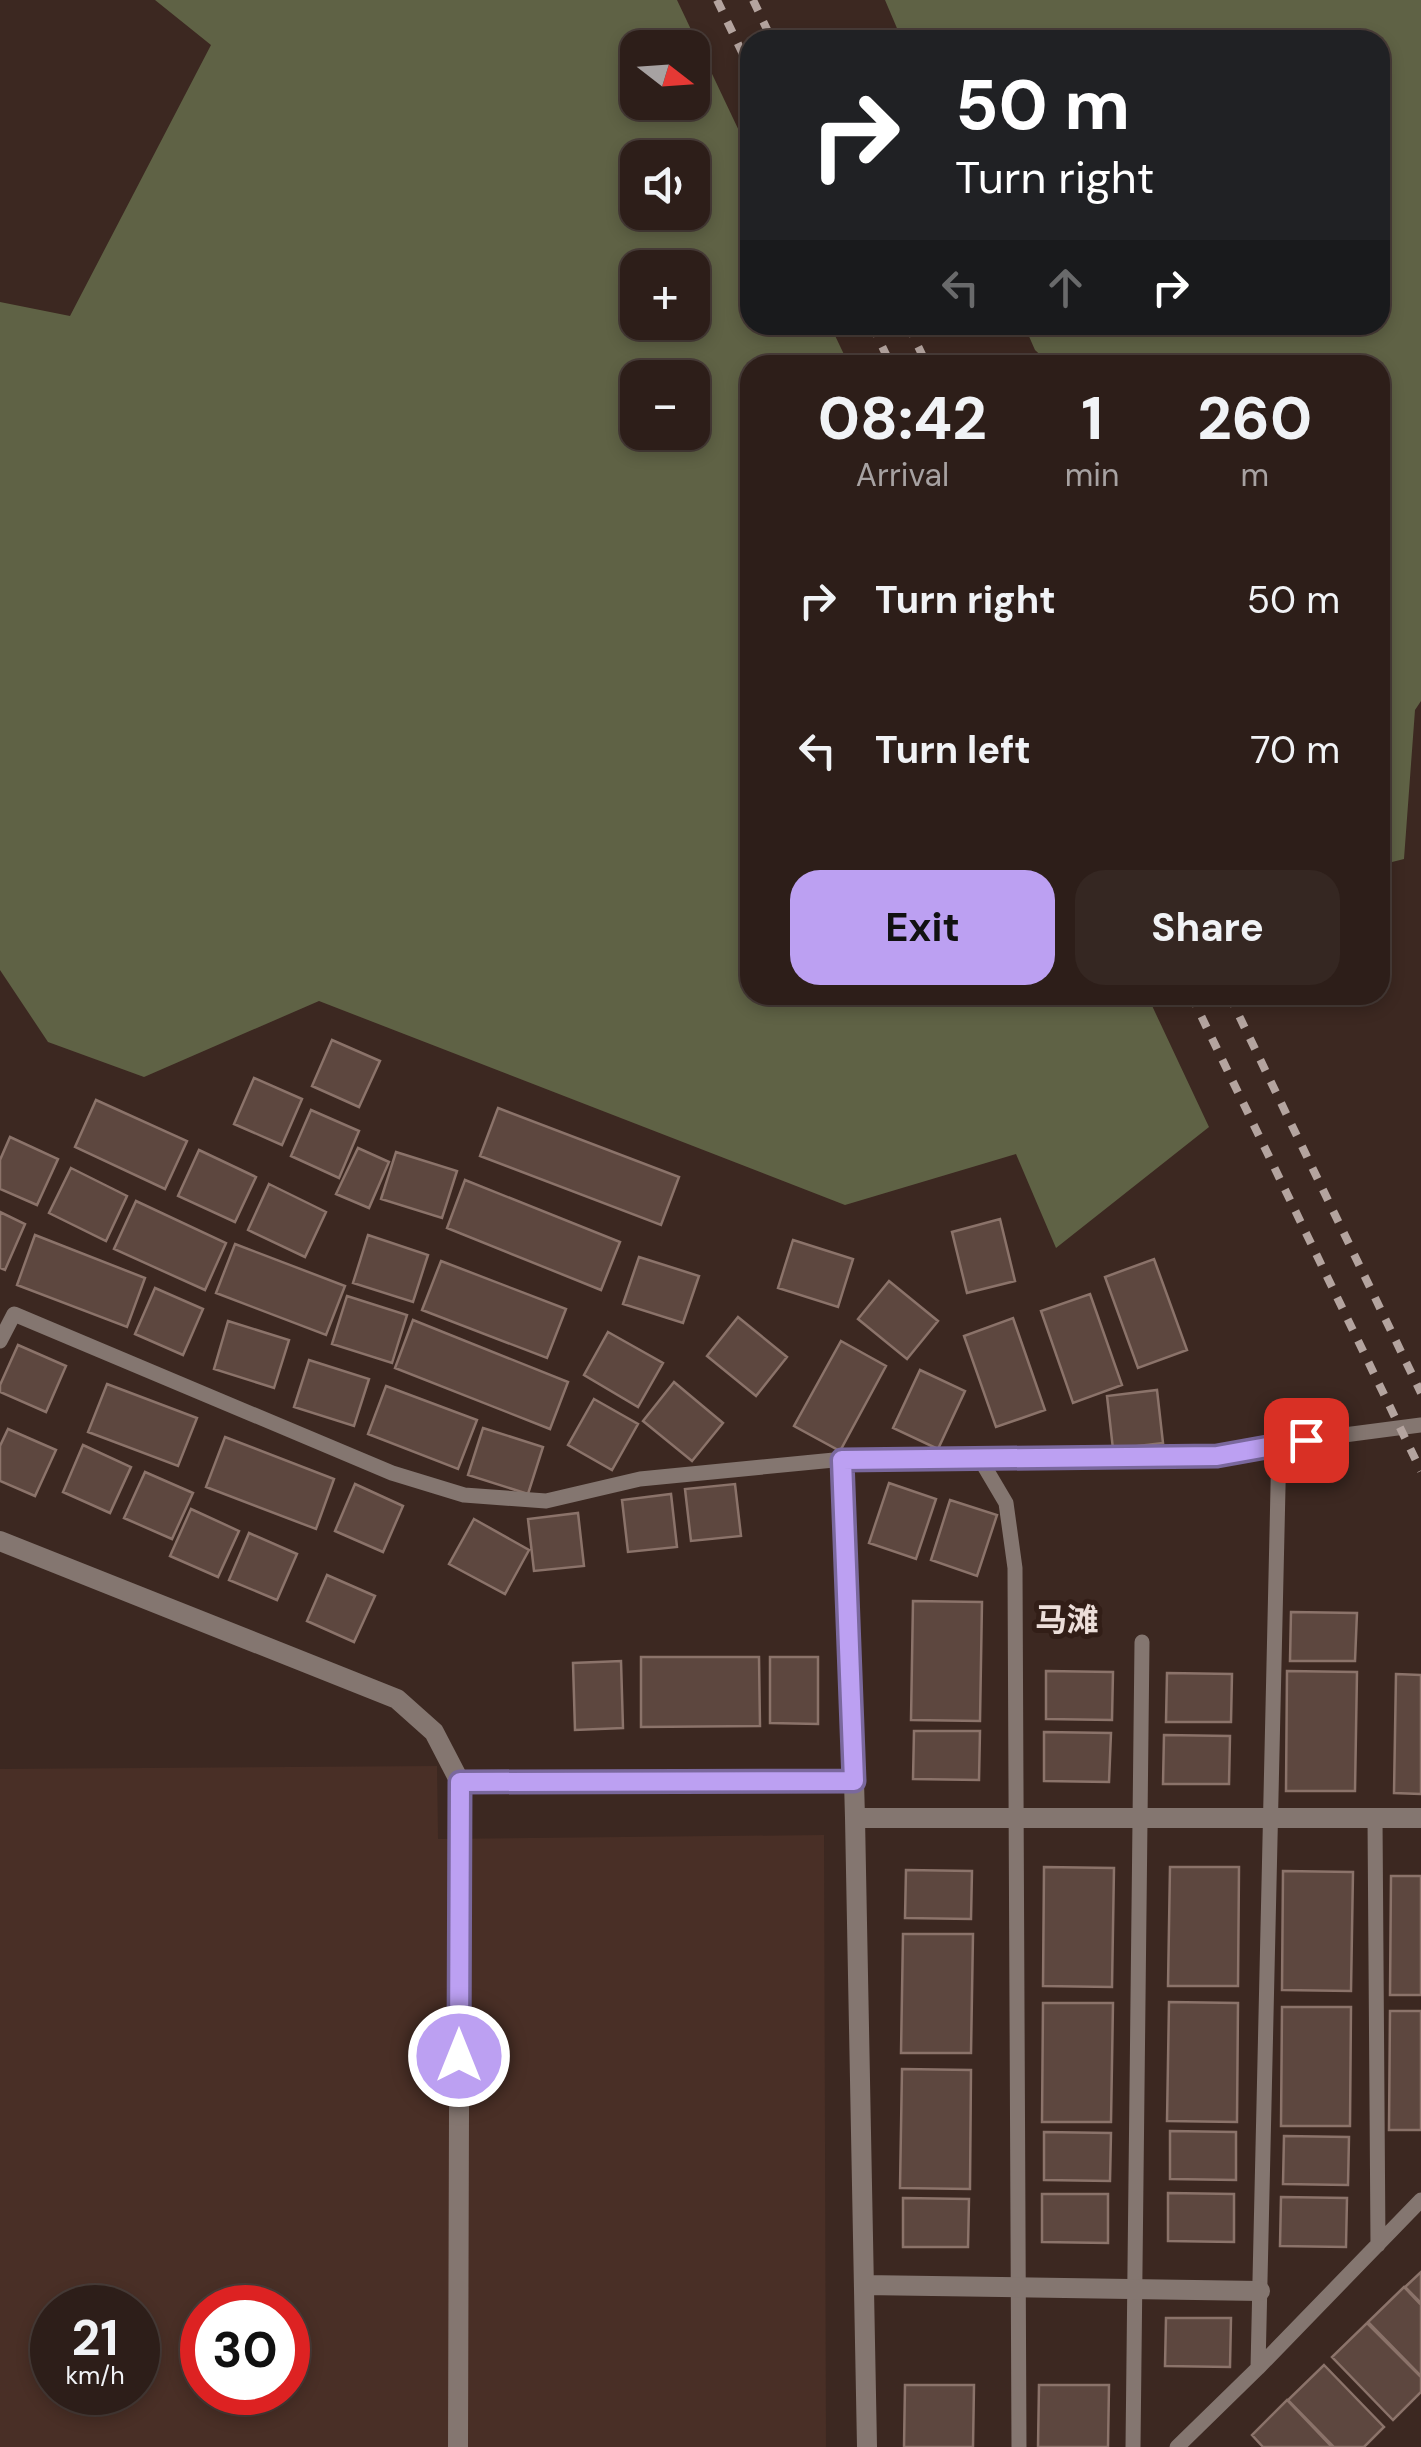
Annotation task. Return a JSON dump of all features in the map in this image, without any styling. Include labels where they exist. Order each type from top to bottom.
[{"type":"street","points":[[842,1460],[855,1818],[867,2447]]},
{"type":"street","points":[[0,1540],[397,1699],[434,1732],[460,1782],[458,2447]]},
{"type":"street","points":[[460,1782],[854,1781]]},
{"type":"street","points":[[855,1818],[1421,1818]]},
{"type":"street","points":[[864,2284],[1260,2291]]},
{"type":"lane","points":[[0,1341],[14,1314],[392,1473],[464,1494],[546,1501],[640,1479],[842,1460],[1217,1456],[1421,1425]]},
{"type":"lane","points":[[1258,2368],[1279,1444]]},
{"type":"lane","points":[[980,1459],[1006,1503],[1015,1568],[1019,2447]]},
{"type":"lane","points":[[1133,2447],[1142,1642]]},
{"type":"lane","points":[[1376,1818],[1378,2245]]},
{"type":"lane","points":[[1177,2447],[1421,2200]]},
{"type":"shaded area","points":[[437,1766],[438,1839],[824,1835],[826,2447],[0,2447],[0,1769]]},
{"type":"green space","points":[[155,0],[677,0],[691,30],[620,30],[620,120],[710,120],[710,70],[740,133],[740,335],[835,335],[844,355],[740,355],[740,1005],[1152,1005],[1209,1127],[1056,1248],[1016,1154],[845,1205],[319,1001],[144,1077],[48,1042],[0,970],[0,302],[70,316],[211,45]]},
{"type":"green space","points":[[885,0],[1421,0],[1421,701],[1415,710],[1404,859],[1390,862],[1390,355],[1040,355],[1028,335],[1390,335],[1390,30],[898,30]]},
{"type":"building","points":[[332,1040],[380,1061],[359,1107],[312,1086]]},
{"type":"building","points":[[254,1078],[302,1099],[282,1145],[234,1124]]},
{"type":"building","points":[[96,1100],[187,1141],[165,1189],[75,1147]]},
{"type":"building","points":[[498,1108],[679,1177],[661,1225],[480,1156]]},
{"type":"building","points":[[311,1110],[359,1131],[339,1178],[291,1156]]},
{"type":"building","points":[[10,1137],[58,1159],[37,1205],[0,1189],[0,1160]]},
{"type":"building","points":[[358,1148],[389,1162],[369,1208],[336,1194]]},
{"type":"building","points":[[199,1150],[256,1177],[235,1222],[178,1196]]},
{"type":"building","points":[[396,1152],[457,1171],[442,1218],[381,1199]]},
{"type":"building","points":[[71,1168],[127,1196],[106,1241],[49,1213]]},
{"type":"building","points":[[465,1180],[620,1242],[601,1290],[447,1228]]},
{"type":"building","points":[[269,1184],[326,1212],[305,1257],[248,1230]]},
{"type":"building","points":[[136,1201],[226,1243],[205,1290],[114,1249]]},
{"type":"building","points":[[0,1212],[25,1224],[5,1270],[0,1268]]},
{"type":"building","points":[[1000,1219],[1015,1281],[967,1293],[952,1232]]},
{"type":"building","points":[[35,1235],[145,1278],[127,1327],[17,1285]]},
{"type":"building","points":[[368,1235],[428,1255],[413,1302],[353,1283]]},
{"type":"building","points":[[793,1240],[853,1259],[838,1307],[778,1288]]},
{"type":"building","points":[[235,1244],[345,1286],[326,1335],[216,1293]]},
{"type":"building","points":[[639,1257],[699,1276],[683,1323],[623,1304]]},
{"type":"building","points":[[1154,1259],[1187,1350],[1138,1368],[1105,1277]]},
{"type":"building","points":[[441,1261],[566,1309],[547,1358],[422,1310]]},
{"type":"building","points":[[889,1281],[938,1321],[907,1359],[858,1319]]},
{"type":"building","points":[[155,1288],[203,1309],[183,1355],[135,1334]]},
{"type":"building","points":[[1090,1294],[1122,1385],[1073,1403],[1041,1311]]},
{"type":"building","points":[[347,1296],[407,1315],[392,1363],[332,1344]]},
{"type":"building","points":[[738,1317],[787,1357],[756,1396],[707,1356]]},
{"type":"building","points":[[1013,1318],[1045,1410],[996,1427],[964,1336]]},
{"type":"building","points":[[413,1320],[568,1382],[550,1429],[395,1368]]},
{"type":"building","points":[[228,1321],[289,1340],[274,1388],[214,1369]]},
{"type":"building","points":[[608,1332],[663,1363],[638,1407],[584,1375]]},
{"type":"building","points":[[841,1341],[886,1366],[840,1451],[794,1426]]},
{"type":"building","points":[[18,1345],[66,1366],[46,1412],[0,1392]]},
{"type":"building","points":[[309,1360],[369,1379],[354,1426],[294,1407]]},
{"type":"building","points":[[920,1370],[965,1391],[938,1449],[893,1428]]},
{"type":"building","points":[[674,1382],[723,1423],[692,1461],[643,1421]]},
{"type":"building","points":[[107,1384],[197,1418],[178,1466],[88,1432]]},
{"type":"building","points":[[386,1386],[477,1420],[458,1469],[368,1434]]},
{"type":"building","points":[[1157,1390],[1163,1443],[1113,1449],[1107,1396]]},
{"type":"building","points":[[594,1399],[638,1424],[612,1470],[568,1445]]},
{"type":"building","points":[[483,1428],[543,1447],[528,1494],[468,1475]]},
{"type":"building","points":[[8,1429],[56,1450],[35,1496],[0,1481],[0,1446]]},
{"type":"building","points":[[225,1437],[334,1479],[316,1529],[206,1487]]},
{"type":"building","points":[[83,1445],[131,1467],[110,1513],[63,1492]]},
{"type":"building","points":[[145,1472],[193,1493],[172,1539],[124,1518]]},
{"type":"building","points":[[889,1483],[936,1499],[916,1559],[869,1543]]},
{"type":"building","points":[[355,1484],[403,1506],[383,1552],[335,1531]]},
{"type":"building","points":[[735,1484],[741,1536],[691,1541],[685,1489]]},
{"type":"building","points":[[671,1494],[677,1547],[628,1552],[622,1500]]},
{"type":"building","points":[[950,1500],[997,1515],[977,1576],[931,1560]]},
{"type":"building","points":[[191,1509],[239,1531],[218,1577],[170,1556]]},
{"type":"building","points":[[578,1513],[584,1566],[534,1571],[528,1519]]},
{"type":"building","points":[[474,1519],[529,1550],[505,1594],[449,1564]]},
{"type":"building","points":[[249,1533],[297,1554],[277,1600],[229,1580]]},
{"type":"building","points":[[327,1575],[375,1596],[354,1642],[307,1621]]},
{"type":"building","points":[[913,1601],[982,1602],[980,1721],[911,1720]]},
{"type":"building","points":[[1291,1612],[1357,1613],[1355,1661],[1290,1661]]},
{"type":"building","points":[[641,1657],[759,1657],[760,1726],[641,1727]]},
{"type":"building","points":[[770,1657],[818,1657],[818,1724],[770,1723]]},
{"type":"building","points":[[621,1661],[623,1728],[575,1730],[573,1663]]},
{"type":"building","points":[[1046,1671],[1113,1672],[1112,1720],[1046,1719]]},
{"type":"building","points":[[1287,1671],[1357,1672],[1355,1791],[1286,1791]]},
{"type":"building","points":[[1167,1673],[1232,1674],[1231,1722],[1166,1722]]},
{"type":"building","points":[[1396,1674],[1421,1675],[1421,1794],[1394,1793]]},
{"type":"building","points":[[914,1731],[980,1731],[979,1780],[913,1779]]},
{"type":"building","points":[[1044,1732],[1111,1733],[1109,1782],[1044,1781]]},
{"type":"building","points":[[1164,1735],[1230,1736],[1229,1784],[1163,1784]]},
{"type":"building","points":[[1044,1867],[1114,1868],[1112,1987],[1043,1986]]},
{"type":"building","points":[[1170,1867],[1239,1867],[1238,1986],[1168,1986]]},
{"type":"building","points":[[906,1870],[972,1871],[971,1919],[905,1918]]},
{"type":"building","points":[[1283,1871],[1353,1872],[1351,1991],[1282,1990]]},
{"type":"building","points":[[1391,1876],[1421,1876],[1421,1995],[1390,1995]]},
{"type":"building","points":[[903,1934],[973,1934],[971,2053],[901,2053]]},
{"type":"building","points":[[1169,2002],[1238,2003],[1237,2122],[1167,2121]]},
{"type":"building","points":[[1043,2003],[1113,2003],[1111,2122],[1042,2122]]},
{"type":"building","points":[[1282,2007],[1351,2007],[1350,2126],[1281,2126]]},
{"type":"building","points":[[1390,2011],[1421,2011],[1421,2130],[1389,2130]]},
{"type":"building","points":[[902,2069],[971,2070],[970,2189],[900,2188]]},
{"type":"building","points":[[1170,2131],[1236,2132],[1236,2180],[1170,2179]]},
{"type":"building","points":[[1044,2132],[1111,2133],[1110,2181],[1044,2180]]},
{"type":"building","points":[[1284,2136],[1349,2137],[1348,2185],[1283,2184]]},
{"type":"building","points":[[1168,2193],[1234,2194],[1234,2242],[1168,2241]]},
{"type":"building","points":[[1042,2194],[1108,2194],[1108,2243],[1042,2242]]},
{"type":"building","points":[[1281,2197],[1347,2198],[1346,2247],[1280,2246]]},
{"type":"building","points":[[903,2198],[969,2199],[968,2247],[903,2247]]},
{"type":"building","points":[[1421,2272],[1421,2303],[1405,2287]]},
{"type":"building","points":[[1404,2287],[1421,2305],[1421,2376],[1368,2322]]},
{"type":"building","points":[[1166,2318],[1231,2318],[1230,2367],[1165,2366]]},
{"type":"building","points":[[1367,2323],[1421,2377],[1421,2392],[1393,2420],[1332,2357]]},
{"type":"building","points":[[1324,2365],[1384,2427],[1364,2447],[1334,2447],[1288,2400]]},
{"type":"building","points":[[905,2385],[974,2385],[973,2447],[904,2447]]},
{"type":"building","points":[[1039,2385],[1109,2385],[1108,2447],[1038,2447]]},
{"type":"building","points":[[1287,2400],[1332,2447],[1263,2447],[1252,2435]]},
{"type":"railway","points":[[717,0],[740,48]]},
{"type":"railway","points":[[753,0],[767,30]]},
{"type":"railway","points":[[877,335],[886,355]]},
{"type":"railway","points":[[913,335],[922,355]]},
{"type":"railway","points":[[1196,1005],[1421,1471]]},
{"type":"railway","points":[[1234,1005],[1421,1393]]},
{"type":"district","name":"马滩","points":[[1067,1620]]},
{"type":"route","points":[[459,2056],[460,1782],[854,1781],[842,1460],[1217,1456],[1306,1440]]}]
